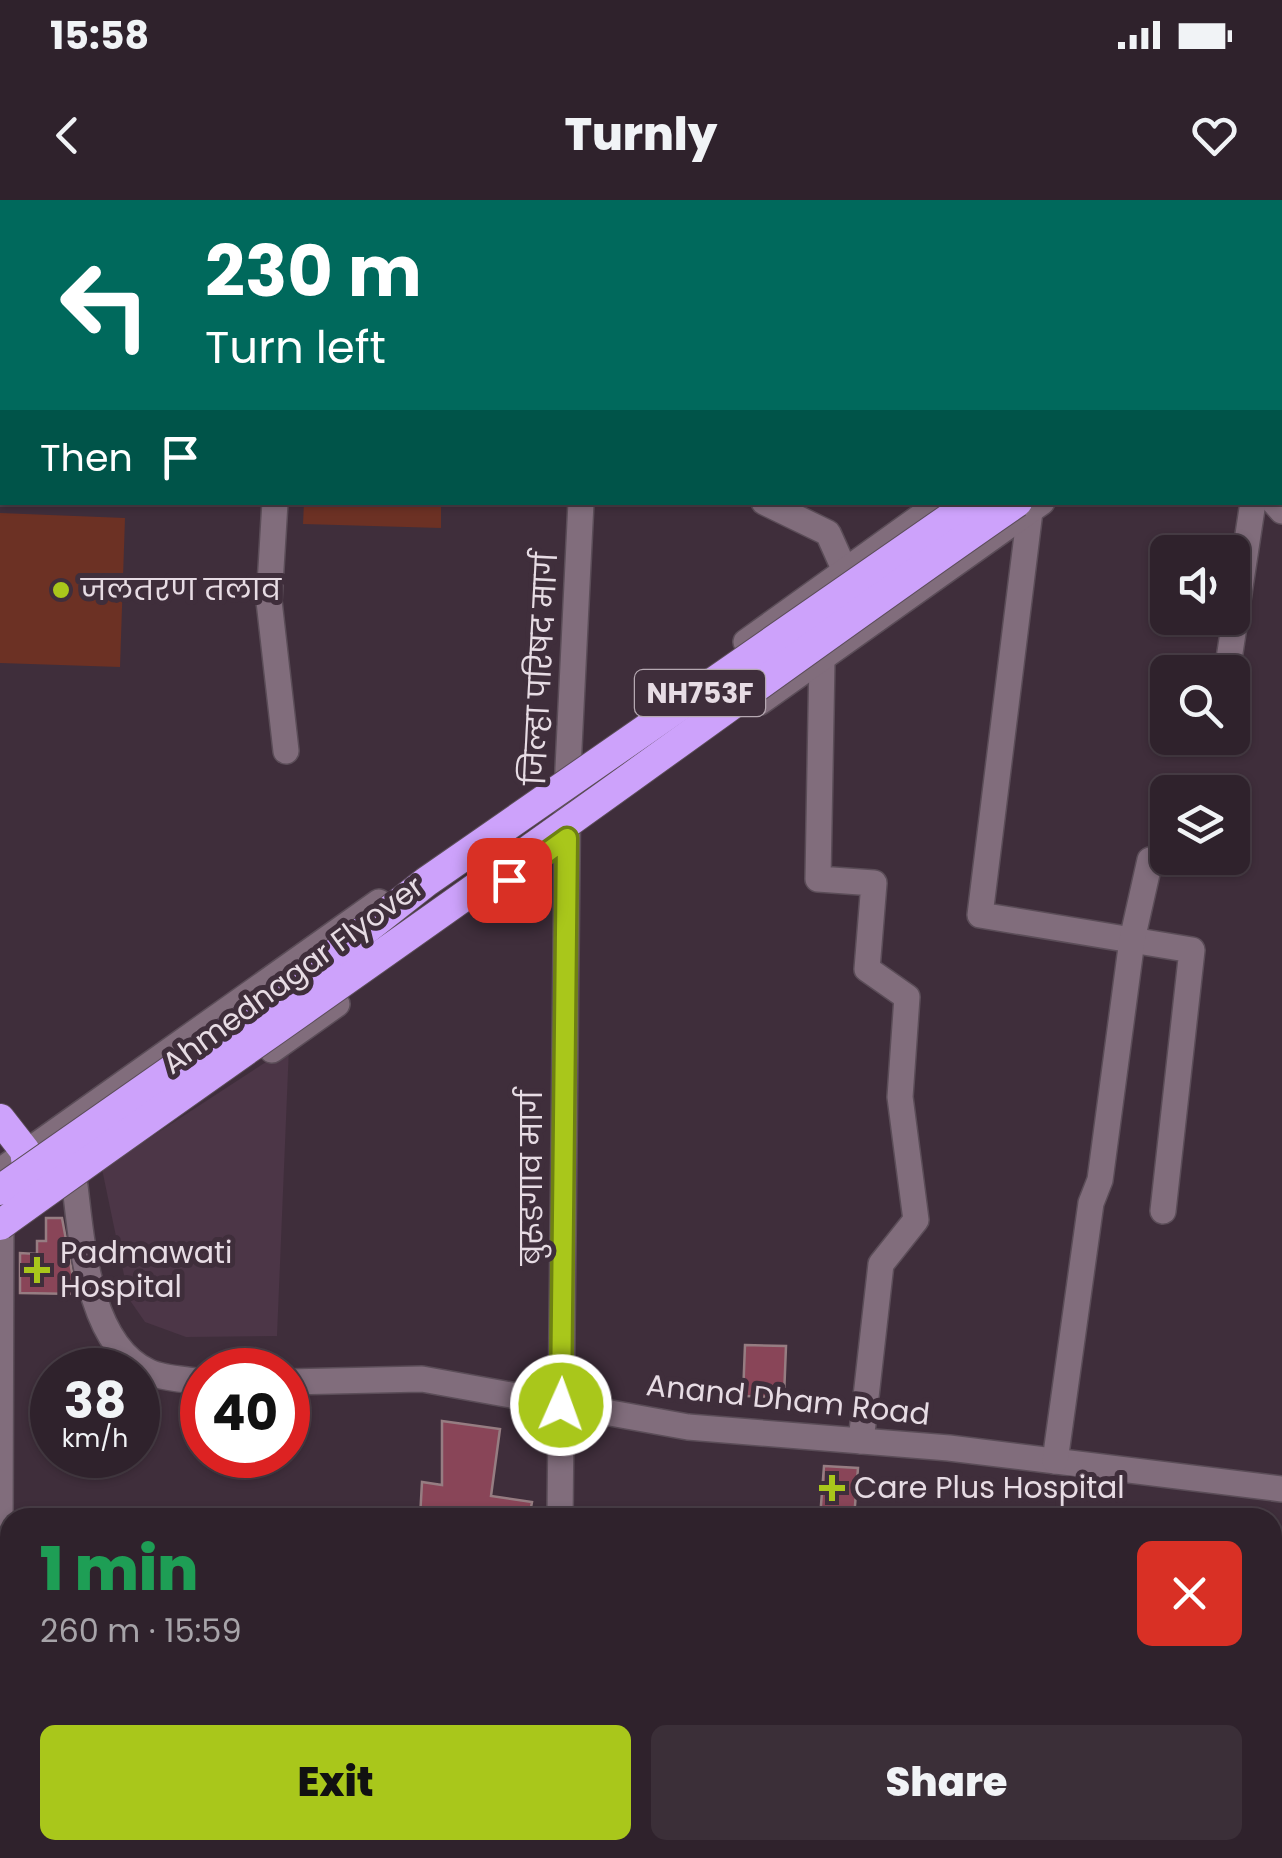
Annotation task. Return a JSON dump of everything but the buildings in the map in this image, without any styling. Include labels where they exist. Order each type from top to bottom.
[{"type":"highway","name":"Ahmednagar Flyover","points":[[0,1190],[308,974],[426,882],[970,505]]},
{"type":"highway","name":"Ahmednagar Flyover","points":[[1,1233],[696,727],[1030,505]]},
{"type":"highway","points":[[0,1119],[25,1151],[34,1214]]},
{"type":"street","points":[[275,505],[268,601],[286,750]]},
{"type":"street","name":"जिल्हा परिषद मार्ग","points":[[567,838],[581,505]]},
{"type":"street","points":[[770,505],[828,533],[845,571]]},
{"type":"street","points":[[0,1508],[0,1171],[937,505]]},
{"type":"street","points":[[1,1233],[305,1027],[822,659],[1030,505]]},
{"type":"street","points":[[1030,505],[980,916],[1192,950],[1162,1211]]},
{"type":"street","points":[[1230,655],[1254,505]]},
{"type":"street","points":[[822,659],[818,879],[874,882],[867,969],[907,997],[900,1097],[916,1220],[881,1264],[861,1441]]},
{"type":"street","name":"बुरूडगाव मार्ग","points":[[560,1508],[567,838]]},
{"type":"street","points":[[1055,1461],[1091,1203],[1100,1180],[1132,940],[1150,860]]},
{"type":"street","points":[[75,1186],[97,1309],[125,1358],[152,1374],[180,1378]]},
{"type":"street","name":"Anand Dham Road","points":[[310,1382],[422,1379],[688,1427],[1055,1461],[1282,1489]]},
{"type":"shaded area","points":[[304,505],[441,505],[441,528],[303,524]]},
{"type":"shaded area","name":"जलतरण तलाव","points":[[0,513],[125,518],[120,667],[0,663]]},
{"type":"shaded area","points":[[289,1047],[277,1336],[186,1337],[145,1322],[129,1299],[102,1169]]},
{"type":"place","name":"जलतरण तलाव","points":[[61,590]]},
{"type":"place","name":"Padmawati Hospital","points":[[37,1270]]},
{"type":"place","name":"Care Plus Hospital","points":[[832,1488]]},
{"type":"route","points":[[509,880],[567,838],[561,1405]]}]
